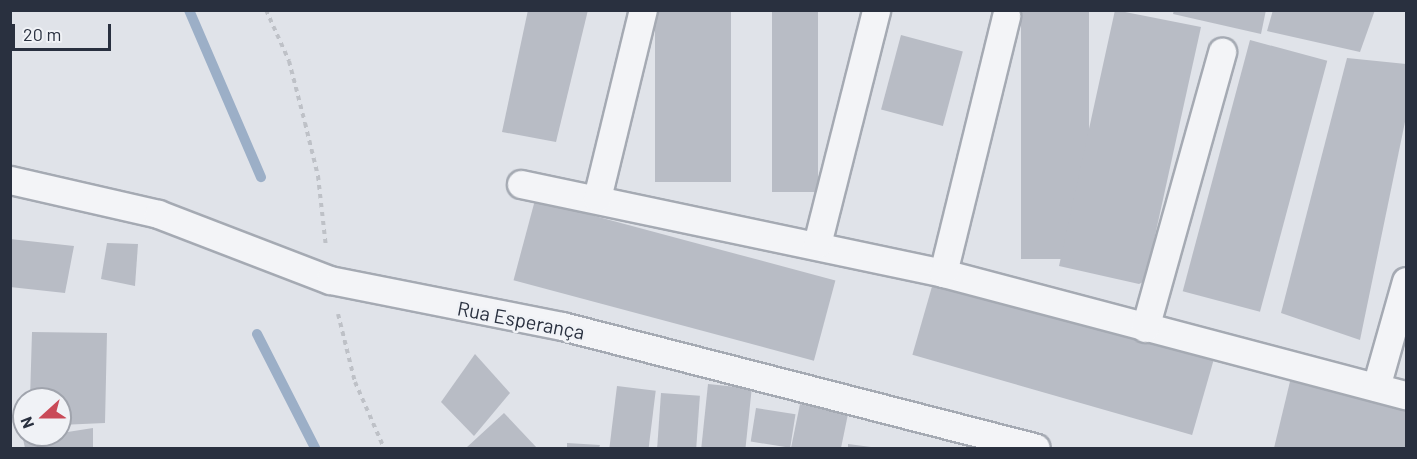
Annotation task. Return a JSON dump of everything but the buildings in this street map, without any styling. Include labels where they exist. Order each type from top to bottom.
[{"type":"street","points":[[597,198],[643,10]]},
{"type":"street","points":[[817,244],[876,10]]},
{"type":"street","points":[[944,273],[1006,16]]},
{"type":"street","points":[[1145,328],[1222,52]]},
{"type":"street","name":"Rua Esperança","points":[[10,180],[158,214],[330,280],[562,326],[1036,448]]},
{"type":"street","points":[[521,184],[817,244],[944,273],[1145,328],[1407,394]]},
{"type":"street","points":[[1376,387],[1407,281]]},
{"type":"path","points":[[266,10],[289,61],[318,176],[330,280],[355,382],[384,448]]},
{"type":"waterway","points":[[189,10],[261,177]]},
{"type":"waterway","points":[[257,334],[315,448]]}]
